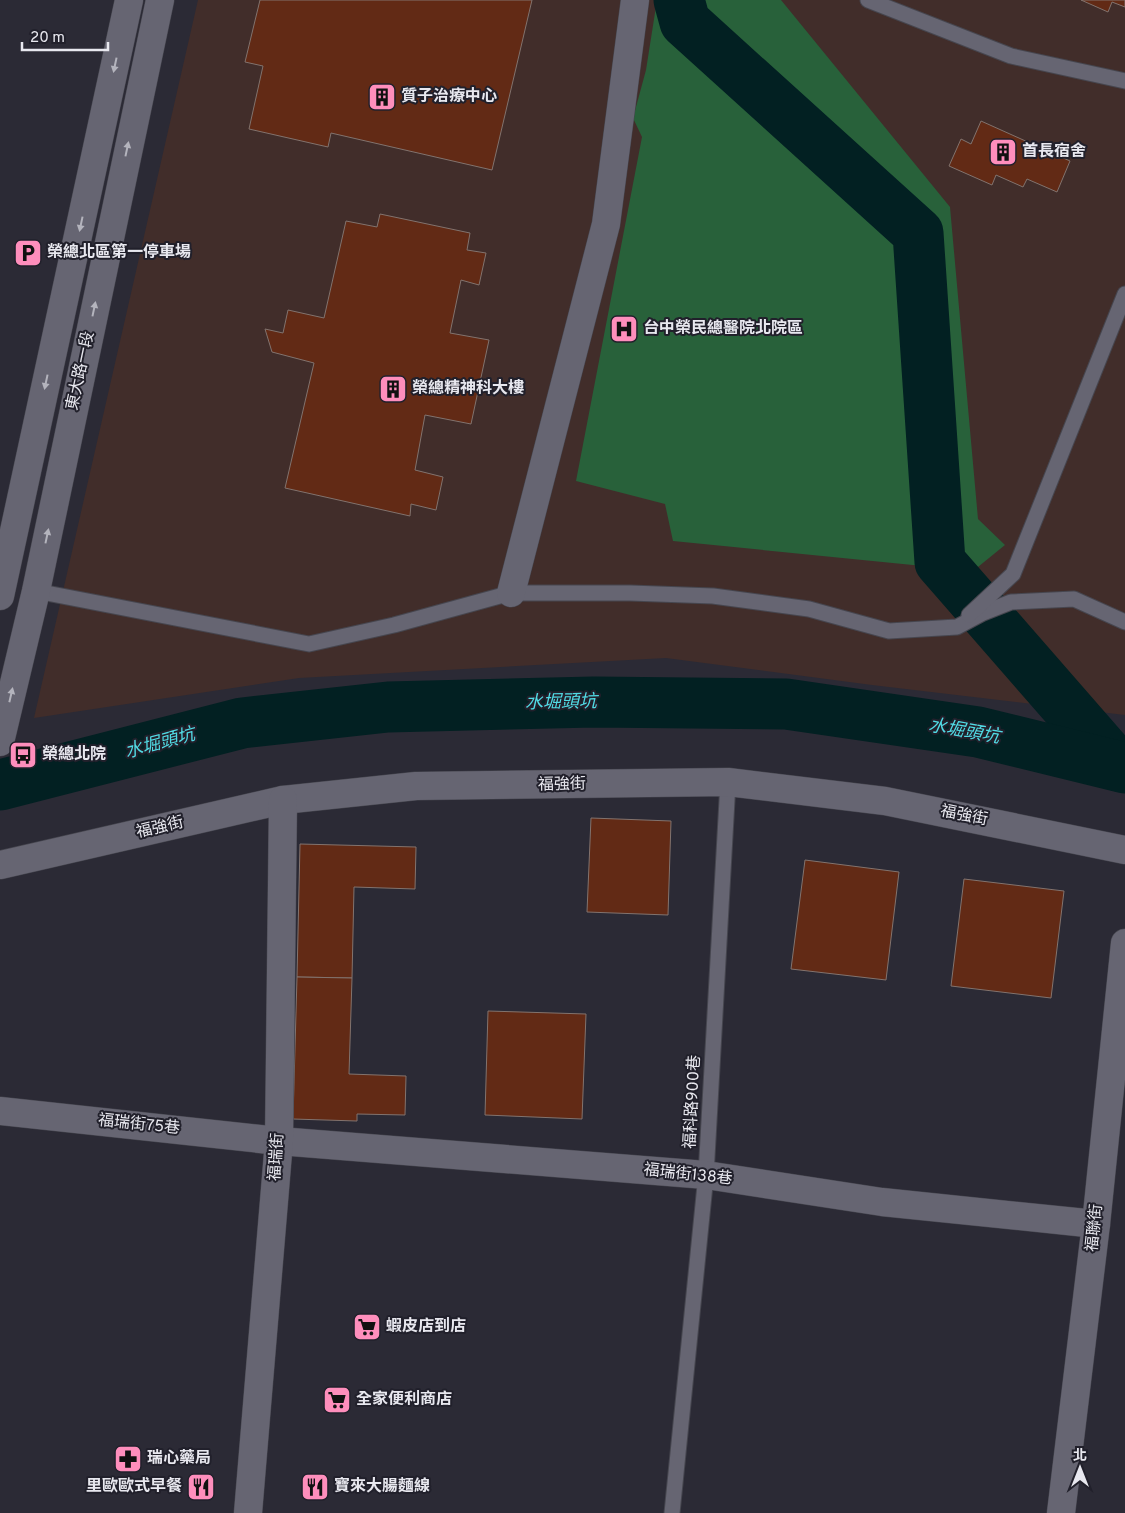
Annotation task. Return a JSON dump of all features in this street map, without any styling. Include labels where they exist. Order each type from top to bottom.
[{"type":"street","name":"東大路一段","points":[[0,596],[129,0]]},
{"type":"street","name":"東大路一段","points":[[0,742],[36,591],[160,0]]},
{"type":"street","points":[[511,593],[606,224],[635,0]]},
{"type":"street","name":"福強街","points":[[0,865],[283,800],[416,786],[728,782],[885,801],[1125,850]]},
{"type":"street","name":"福瑞街","points":[[248,1513],[279,1141],[283,800]]},
{"type":"street","name":"福聯街","points":[[1061,1513],[1096,1224],[1125,943]]},
{"type":"street","name":"福瑞街75巷","points":[[0,1111],[279,1141]]},
{"type":"street","name":"福瑞街138巷","points":[[279,1141],[706,1175],[882,1202],[1096,1224]]},
{"type":"lane","points":[[868,0],[1011,56],[1125,82]]},
{"type":"lane","points":[[957,627],[1013,574],[1125,294]]},
{"type":"lane","points":[[36,591],[309,644],[394,625],[511,593],[630,593],[713,596],[809,608],[888,631],[957,627],[983,613],[1011,602],[1074,600],[1125,622]]},
{"type":"lane","name":"福科路900巷","points":[[672,1513],[706,1175],[728,782]]},
{"type":"shaded area","name":"台中榮民總醫院北院區","points":[[198,0],[1125,0],[1125,715],[666,658],[299,678],[34,718]]},
{"type":"green space","points":[[657,0],[781,0],[950,207],[978,519],[1005,545],[973,571],[673,541],[665,504],[576,481],[642,137],[633,118],[646,70]]},
{"type":"building","name":"質子治療中心","points":[[260,0],[532,0],[492,170],[331,133],[328,147],[249,129],[263,66],[245,62]]},
{"type":"building","points":[[1081,0],[1125,0],[1125,7],[1112,2],[1108,12]]},
{"type":"building","name":"首長宿舍","points":[[981,121],[1070,161],[1057,192],[1027,179],[1023,187],[996,175],[992,185],[949,166],[961,139],[971,144]]},
{"type":"building","name":"榮總精神科大樓","points":[[380,214],[470,233],[467,250],[486,253],[479,285],[461,280],[450,333],[489,340],[471,424],[425,415],[415,470],[443,477],[436,510],[411,504],[410,516],[285,488],[314,363],[272,352],[265,329],[283,333],[288,310],[324,318],[346,221],[377,227]]},
{"type":"building","points":[[591,818],[671,821],[668,915],[587,912]]},
{"type":"building","points":[[300,844],[416,847],[415,889],[354,887],[352,978],[297,977]]},
{"type":"building","points":[[805,860],[899,872],[886,980],[791,969]]},
{"type":"building","points":[[964,879],[1064,891],[1051,998],[951,986]]},
{"type":"building","points":[[297,977],[352,978],[349,1074],[406,1076],[405,1115],[357,1114],[357,1121],[293,1119]]},
{"type":"building","points":[[488,1011],[586,1014],[582,1119],[485,1115]]},
{"type":"waterway","points":[[679,0],[685,22],[918,233],[940,562],[1118,766]]},
{"type":"waterway","name":"水堀頭坑","points":[[0,785],[242,723],[388,707],[594,702],[786,704],[978,732],[1125,768]]},
{"type":"place","name":"質子治療中心","points":[[382,97]]},
{"type":"place","name":"首長宿舍","points":[[1003,152]]},
{"type":"place","name":"榮總北區第一停車場","points":[[28,253]]},
{"type":"place","name":"台中榮民總醫院北院區","points":[[624,329]]},
{"type":"place","name":"榮總精神科大樓","points":[[393,389]]},
{"type":"place","name":"榮總北院","points":[[23,755]]},
{"type":"place","name":"蝦皮店到店","points":[[367,1327]]},
{"type":"place","name":"全家便利商店","points":[[337,1400]]},
{"type":"place","name":"瑞心藥局","points":[[128,1459]]},
{"type":"place","name":"里歐歐式早餐","points":[[201,1487]]},
{"type":"place","name":"寶來大腸麵線","points":[[315,1487]]}]
